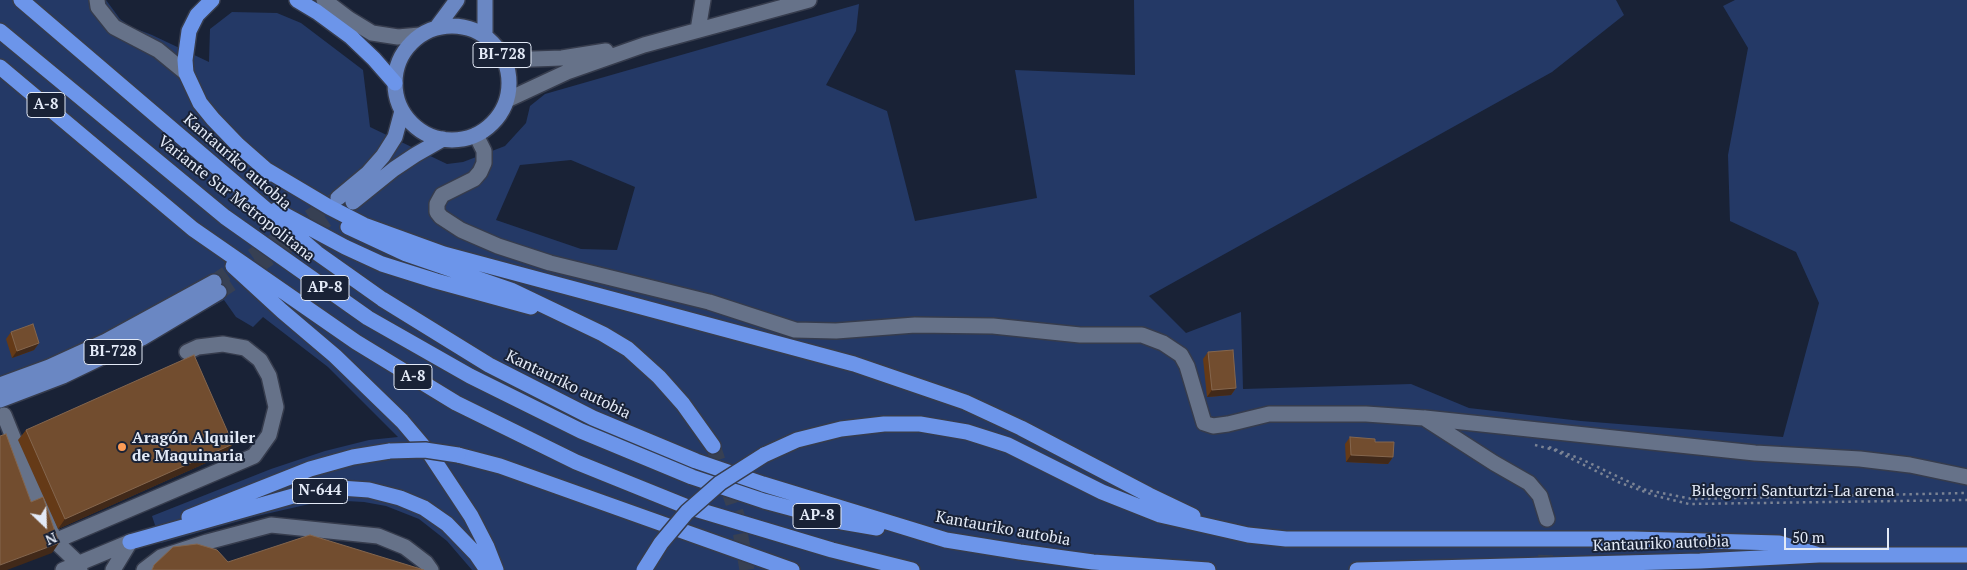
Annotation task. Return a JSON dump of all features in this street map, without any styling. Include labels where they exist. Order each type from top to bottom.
[{"type":"highway","name":"Kantauriko autobia","points":[[21,0],[317,253],[382,299],[489,365],[593,418],[688,458],[763,484],[946,540],[1092,562],[1208,570]]},
{"type":"highway","points":[[212,0],[197,15],[189,31],[185,52],[186,73],[200,103],[238,145],[296,194],[358,233],[406,254],[511,290],[603,334],[628,349],[659,377],[683,404],[713,446]]},
{"type":"highway","points":[[297,0],[338,27],[374,59],[395,83]]},
{"type":"highway","name":"Variante Sur Metropolitana","points":[[0,31],[225,217],[368,318],[470,376],[581,431],[701,480],[764,501],[842,522],[946,540]]},
{"type":"highway","name":"A-8","points":[[0,67],[193,229],[356,342],[456,403],[576,462],[685,506],[832,550],[912,570]]},
{"type":"highway","points":[[265,169],[329,207],[364,225],[444,254],[854,364],[965,402],[1021,428],[1149,496],[1222,529]]},
{"type":"highway","points":[[248,195],[345,247],[382,264],[573,319]]},
{"type":"highway","points":[[193,229],[282,311],[335,356],[402,421],[430,454],[471,516],[496,570]]},
{"type":"highway","points":[[644,570],[661,543],[687,512],[720,483],[764,455],[797,440],[841,428],[884,424],[920,424],[967,432],[1008,445],[1102,492],[1160,515],[1248,535],[1286,539],[1632,539],[1779,543],[1819,554]]},
{"type":"highway","points":[[130,542],[221,503],[310,469],[390,451],[425,450],[458,455],[500,466],[792,570]]},
{"type":"highway","name":"N-644","points":[[130,542],[293,496],[340,488],[370,490],[400,498],[424,508],[447,524],[476,554],[487,570]]},
{"type":"highway","name":"Kantauriko autobia","points":[[1357,570],[1700,561],[1819,554],[1967,555]]},
{"type":"main road","name":"BI-728","points":[[437,27],[457,0]]},
{"type":"main road","name":"BI-728","points":[[485,0],[485,36]]},
{"type":"main road","name":"BI-728","points":[[454,25],[470,28],[485,36],[497,46],[505,60],[509,73],[507,100],[495,120],[476,134],[460,139],[443,139],[426,134],[413,124],[402,111],[397,97],[395,83],[398,64],[402,56],[420,35],[437,27],[454,25]]},
{"type":"main road","points":[[338,198],[368,173],[383,156],[395,137],[402,111]]},
{"type":"main road","name":"BI-728","points":[[353,202],[415,155],[443,139]]},
{"type":"main road","name":"BI-728","points":[[0,385],[49,367],[217,287],[142,338],[62,376],[0,400]]},
{"type":"street","points":[[322,0],[338,27]]},
{"type":"street","points":[[322,0],[372,33],[398,37],[420,35]]},
{"type":"street","points":[[698,30],[703,0]]},
{"type":"street","points":[[507,100],[567,72],[644,45],[809,0]]},
{"type":"street","points":[[98,2],[114,28],[158,50],[186,73]]},
{"type":"street","points":[[505,60],[562,58],[644,45]]},
{"type":"street","points":[[476,134],[484,151],[484,163],[480,172],[474,179],[442,195],[437,204],[437,212],[441,217],[461,230],[550,263],[709,302],[795,330],[836,331],[915,325],[993,326],[1080,335],[1142,335],[1163,344],[1181,355],[1187,366],[1204,423],[1213,426],[1268,414],[1366,414],[1424,418],[1755,453],[1860,459],[1910,465],[1967,477]]},
{"type":"street","points":[[55,541],[254,456],[269,435],[276,406],[269,376],[260,360],[244,348],[223,344],[198,347],[187,352]]},
{"type":"street","points":[[4,415],[55,541],[79,567]]},
{"type":"street","points":[[1424,418],[1529,483],[1540,496],[1547,519]]},
{"type":"street","points":[[144,570],[161,557],[207,542],[271,525],[378,536],[406,547],[426,563],[431,570]]},
{"type":"street","points":[[62,570],[79,567],[130,542]]},
{"type":"street","points":[[113,570],[130,542]]},
{"type":"path","points":[[1535,442],[1581,459],[1646,490],[1692,499],[1967,493]]},
{"type":"path","name":"Bidegorri Santurtzi-La arena","points":[[1531,444],[1554,450],[1618,482],[1656,496],[1689,504],[1967,500]]},
{"type":"shaded area","points":[[0,0],[106,0],[120,19],[131,27],[209,62],[210,29],[232,12],[277,13],[301,23],[363,70],[370,127],[447,164],[463,162],[505,146],[526,123],[530,106],[545,94],[859,4],[856,31],[826,85],[887,111],[915,221],[1037,198],[1015,70],[1135,75],[1134,0],[1616,0],[1624,15],[1552,72],[1149,296],[1186,333],[1241,312],[1243,389],[1411,384],[1469,408],[1581,421],[1783,437],[1819,303],[1796,252],[1730,221],[1728,155],[1748,48],[1723,6],[1735,0],[1967,0],[1967,570],[472,570],[447,541],[419,519],[386,506],[364,502],[327,500],[257,516],[161,543],[152,516],[271,469],[325,451],[369,440],[398,437],[328,367],[263,317],[253,327],[236,317],[224,300],[112,359],[0,404]],"holes":[[[571,160],[635,187],[617,250],[581,249],[496,220],[520,165]]]},
{"type":"building","points":[[33,324],[39,343],[17,351],[11,332]]},
{"type":"building","points":[[1233,350],[1236,388],[1212,390],[1208,352]]},
{"type":"building","name":"Aragón Alquiler de Maquinaria","points":[[194,355],[233,444],[65,519],[26,430]]},
{"type":"building","points":[[6,434],[31,502],[43,497],[59,543],[0,565],[0,436]]},
{"type":"building","points":[[1350,437],[1375,439],[1375,442],[1394,442],[1393,457],[1351,455]]},
{"type":"building","points":[[310,535],[424,570],[152,570],[154,565],[173,547],[197,544],[217,550],[228,562]]},
{"type":"tunnel","points":[[214,282],[336,199]]},
{"type":"tunnel","points":[[219,292],[349,205]]},
{"type":"tunnel","points":[[713,446],[737,515],[747,570]]},
{"type":"tunnel","points":[[1545,570],[1547,519]]},
{"type":"place","name":"Aragón Alquiler de Maquinaria","points":[[122,447]]}]
